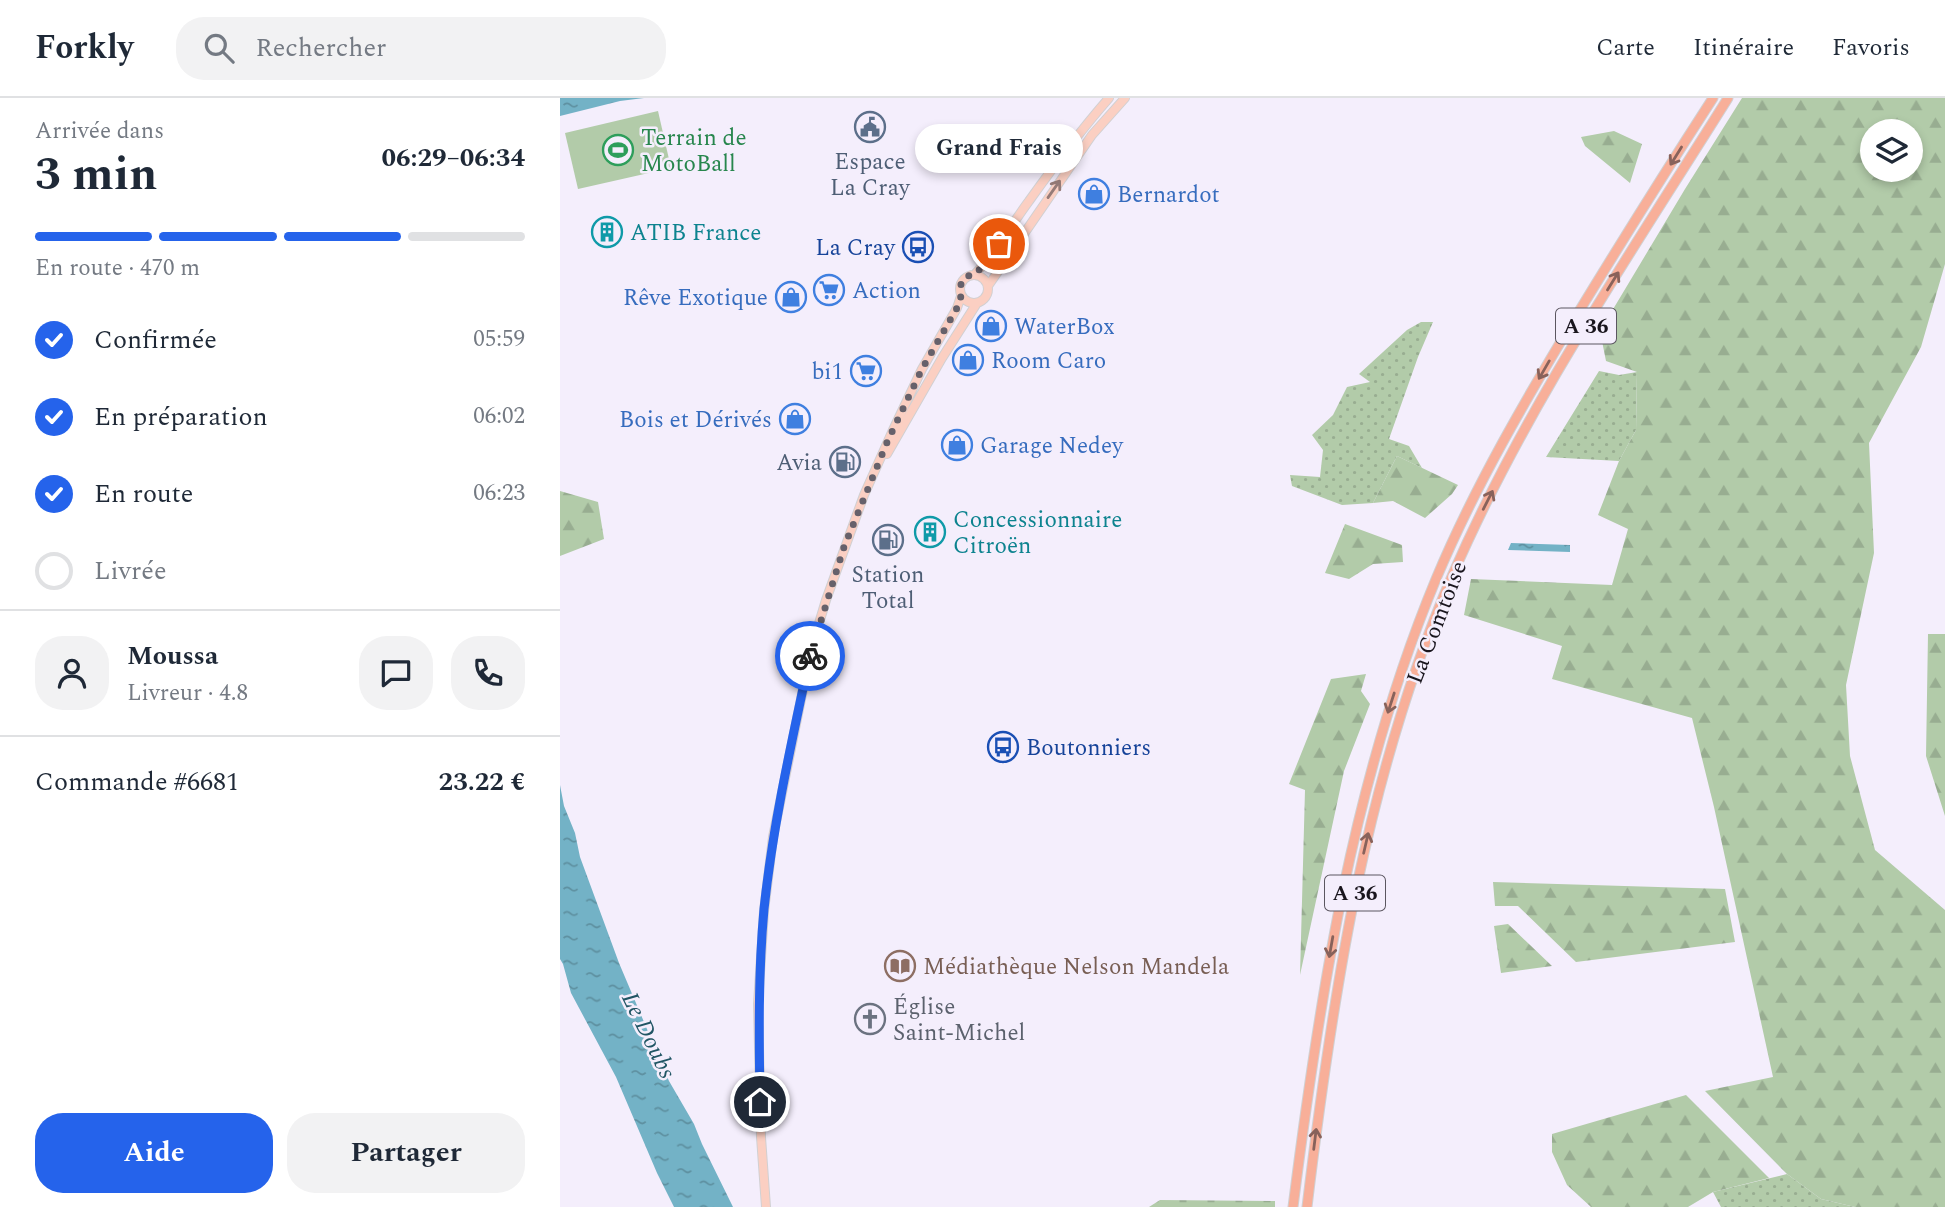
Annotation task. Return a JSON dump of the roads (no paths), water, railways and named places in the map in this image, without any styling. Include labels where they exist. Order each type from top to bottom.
[{"type":"highway","name":"La Comtoise","points":[[1293,1207],[1321,1006],[1346,870],[1378,744],[1400,674],[1445,559],[1490,467],[1541,375],[1605,269],[1713,98]]},
{"type":"highway","name":"La Comtoise","points":[[1307,1207],[1334,1009],[1359,872],[1403,707],[1447,590],[1492,492],[1550,386],[1728,98]]},
{"type":"main road","points":[[974,275],[1109,98]]},
{"type":"main road","points":[[804,684],[849,543],[880,468],[915,404],[977,303],[986,296],[988,286],[1092,135],[1125,98]]},
{"type":"main road","points":[[766,1207],[761,1137],[758,1004],[764,911],[773,837],[811,650],[864,495],[922,369],[957,308],[962,281],[967,276],[974,275],[984,279],[988,286]]},
{"type":"main road","points":[[961,296],[977,303]]},
{"type":"water","points":[[560,98],[644,98],[560,116]]},
{"type":"water","points":[[1511,543],[1570,545],[1570,552],[1508,550]]},
{"type":"water","name":"Le Doubs","points":[[560,785],[580,857],[619,963],[669,1081],[694,1124],[733,1207],[674,1207],[616,1077],[571,993],[560,959]]},
{"type":"place","name":"Espace La Cray","points":[[870,127]]},
{"type":"place","name":"Terrain de MotoBall","points":[[618,150]]},
{"type":"place","name":"Bernardot","points":[[1094,194]]},
{"type":"place","name":"ATIB France","points":[[607,232]]},
{"type":"place","name":"Grand Frais","points":[[999,244]]},
{"type":"place","name":"La Cray","points":[[918,247]]},
{"type":"place","name":"Action","points":[[829,290]]},
{"type":"place","name":"Rêve Exotique","points":[[791,297]]},
{"type":"place","name":"WaterBox","points":[[991,326]]},
{"type":"place","name":"Room Caro","points":[[968,360]]},
{"type":"place","name":"bi1","points":[[866,371]]},
{"type":"place","name":"Bois et Dérivés","points":[[795,419]]},
{"type":"place","name":"Garage Nedey","points":[[957,445]]},
{"type":"place","name":"Avia","points":[[845,462]]},
{"type":"place","name":"Concessionnaire Citroën","points":[[930,532]]},
{"type":"place","name":"Station Total","points":[[888,540]]},
{"type":"place","name":"Boutonniers","points":[[1003,747]]},
{"type":"place","name":"Médiathèque Nelson Mandela","points":[[900,966]]},
{"type":"place","name":"Église Saint-Michel","points":[[870,1019]]}]
